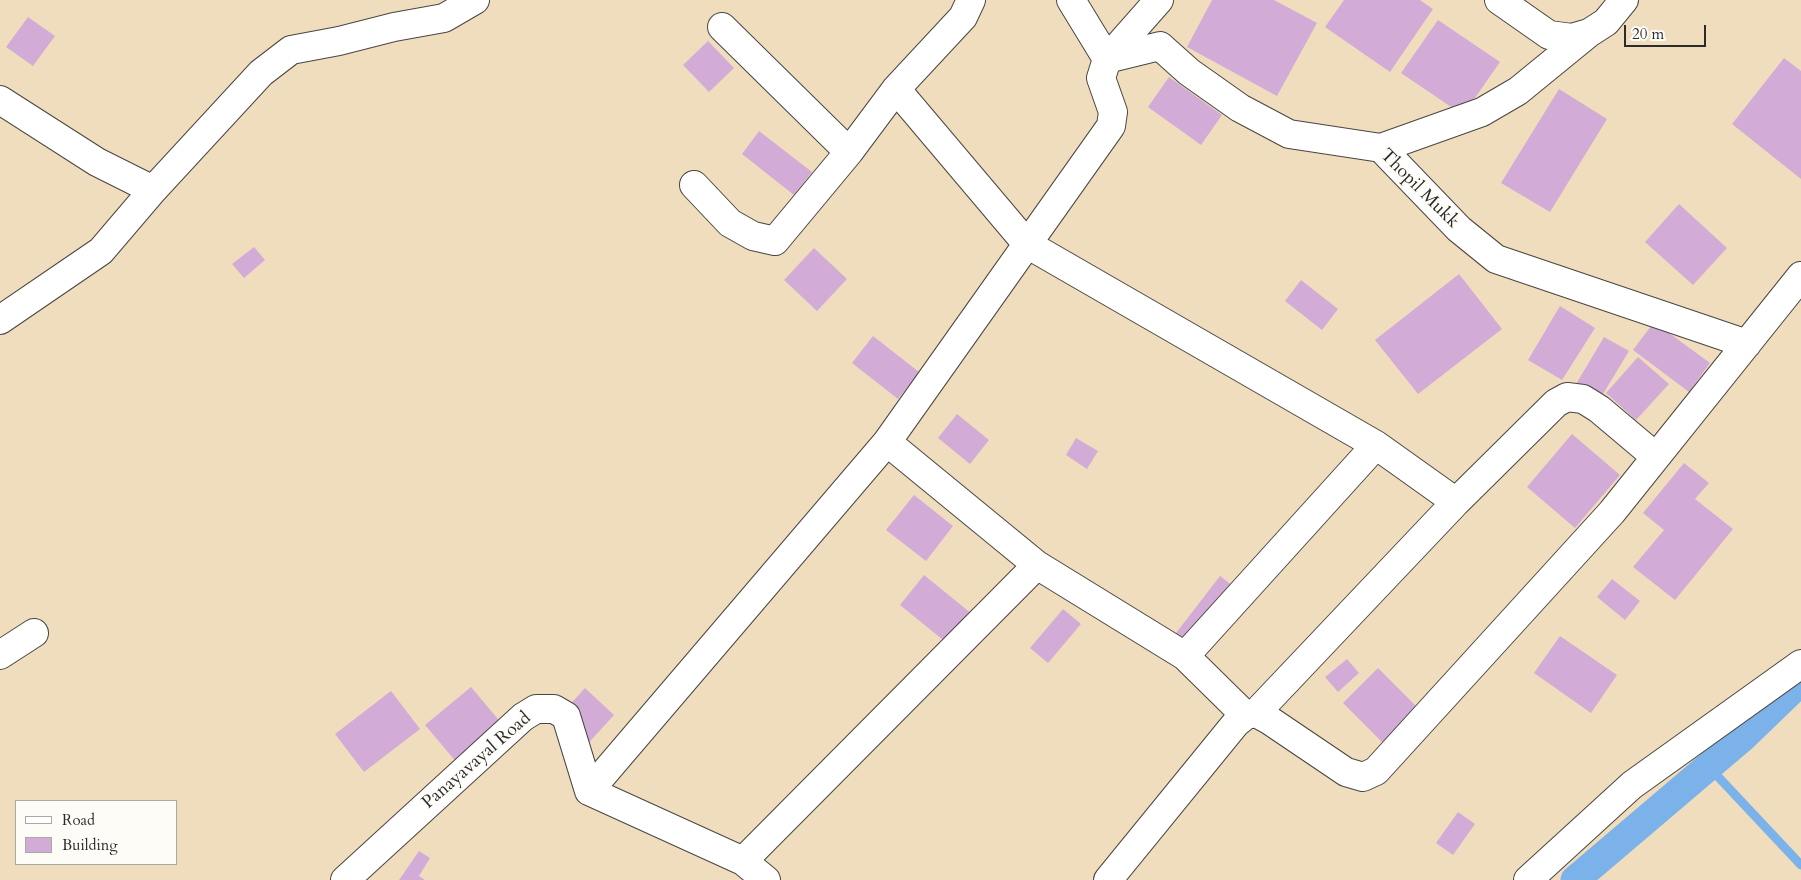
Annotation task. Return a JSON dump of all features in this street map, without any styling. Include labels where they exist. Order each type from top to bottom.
[{"type":"street","points":[[0,320],[101,251],[152,190],[261,73],[291,50],[444,18],[475,0]]},
{"type":"street","points":[[694,185],[730,223],[753,236],[775,241],[849,152],[896,88],[964,18],[971,0]]},
{"type":"street","points":[[1071,0],[1107,59]]},
{"type":"street","points":[[766,880],[743,862],[589,791],[887,442],[1112,126],[1113,112],[1101,78],[1107,59],[1159,0]]},
{"type":"street","points":[[1499,0],[1549,35],[1572,38],[1590,33]]},
{"type":"street","points":[[1381,148],[1482,112],[1518,91],[1606,22],[1624,0]]},
{"type":"street","points":[[722,27],[849,152]]},
{"type":"street","name":"Thopil Mukk","points":[[1107,59],[1160,46],[1189,72],[1240,108],[1289,134],[1381,148],[1459,229],[1496,258],[1747,344]]},
{"type":"street","points":[[896,88],[1027,244],[1376,445],[1456,502]]},
{"type":"street","points":[[0,100],[97,162],[152,190]]},
{"type":"street","points":[[887,442],[1037,565],[1186,656],[1251,714],[1346,772],[1362,777],[1376,771],[1612,512],[1801,276]]},
{"type":"street","points":[[1108,880],[1236,723],[1251,714],[1456,502],[1556,403],[1566,397],[1583,399],[1599,409],[1656,457]]},
{"type":"street","points":[[1186,656],[1376,445]]},
{"type":"street","points":[[743,862],[1037,565]]},
{"type":"street","points":[[0,655],[34,633]]},
{"type":"street","points":[[1528,880],[1632,784],[1801,664]]},
{"type":"street","name":"Panayavayal Road","points":[[345,880],[524,717],[536,709],[554,709],[566,716],[589,791]]},
{"type":"building","points":[[1212,0],[1274,0],[1317,23],[1277,96],[1187,47]]},
{"type":"building","points":[[1344,0],[1420,0],[1433,9],[1390,72],[1325,27]]},
{"type":"building","points":[[28,17],[55,36],[33,66],[6,47]]},
{"type":"building","points":[[1438,20],[1500,62],[1463,115],[1401,73]]},
{"type":"building","points":[[708,41],[734,68],[709,92],[683,65]]},
{"type":"building","points":[[1784,58],[1801,71],[1801,179],[1732,124]]},
{"type":"building","points":[[1169,77],[1222,115],[1201,145],[1148,107]]},
{"type":"building","points":[[1559,89],[1607,119],[1550,212],[1501,183]]},
{"type":"building","points":[[759,131],[812,172],[794,195],[742,154]]},
{"type":"building","points":[[1679,204],[1727,248],[1693,285],[1645,242]]},
{"type":"building","points":[[254,247],[265,260],[244,278],[232,264]]},
{"type":"building","points":[[814,248],[847,279],[817,311],[784,280]]},
{"type":"building","points":[[1459,274],[1502,329],[1418,394],[1375,340]]},
{"type":"building","points":[[1301,280],[1338,309],[1322,330],[1285,301]]},
{"type":"building","points":[[1560,306],[1595,328],[1562,380],[1528,360]]},
{"type":"building","points":[[1654,322],[1710,363],[1689,392],[1633,350]]},
{"type":"building","points":[[873,336],[919,372],[898,399],[852,363]]},
{"type":"building","points":[[1604,337],[1629,351],[1600,399],[1576,384]]},
{"type":"building","points":[[1638,357],[1669,384],[1636,420],[1606,393]]},
{"type":"building","points":[[957,414],[989,440],[970,464],[938,438]]},
{"type":"building","points":[[1572,434],[1620,475],[1575,528],[1527,487]]},
{"type":"building","points":[[1076,438],[1098,451],[1087,469],[1066,455]]},
{"type":"building","points":[[1684,463],[1709,483],[1695,499],[1733,529],[1675,600],[1633,567],[1664,530],[1643,513]]},
{"type":"building","points":[[914,495],[953,526],[926,561],[886,530]]},
{"type":"building","points":[[924,575],[972,614],[948,644],[900,605]]},
{"type":"building","points":[[1220,576],[1246,596],[1191,666],[1166,646]]},
{"type":"building","points":[[1612,579],[1640,601],[1625,620],[1597,597]]},
{"type":"building","points":[[1063,609],[1081,624],[1048,663],[1030,648]]},
{"type":"building","points":[[1560,636],[1617,675],[1591,713],[1534,673]]},
{"type":"building","points":[[1347,659],[1359,673],[1338,692],[1325,677]]},
{"type":"building","points":[[1378,668],[1424,714],[1389,749],[1343,703]]},
{"type":"building","points":[[471,687],[503,725],[458,764],[425,725]]},
{"type":"building","points":[[585,688],[614,715],[583,749],[554,722]]},
{"type":"building","points":[[391,691],[420,729],[364,772],[335,734]]},
{"type":"building","points":[[1458,812],[1475,824],[1453,855],[1436,843]]},
{"type":"building","points":[[419,851],[430,858],[419,876],[425,880],[399,880]]},
{"type":"waterway","points":[[1575,880],[1742,738],[1801,681]]},
{"type":"waterway","points":[[1708,766],[1801,865]]}]
